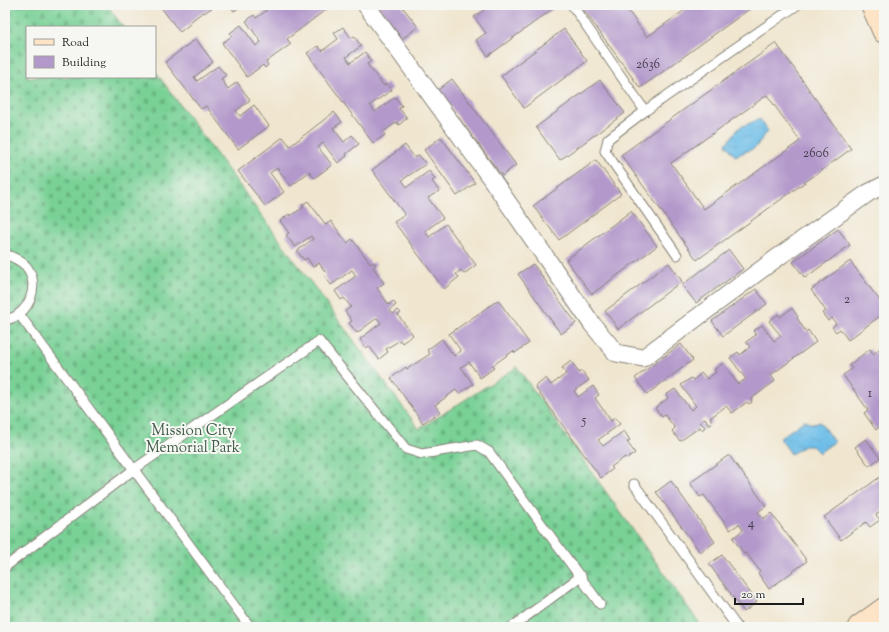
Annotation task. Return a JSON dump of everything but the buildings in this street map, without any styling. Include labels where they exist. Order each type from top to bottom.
[{"type":"main road","points":[[872,5],[884,32]]},
{"type":"main road","points":[[859,627],[884,609]]},
{"type":"street","points":[[366,5],[490,177],[592,324],[616,353],[643,358],[774,260],[868,193],[884,185]]},
{"type":"lane","points":[[572,5],[645,110]]},
{"type":"lane","points":[[677,255],[606,151],[608,139],[645,110],[797,5]]},
{"type":"lane","points":[[5,254],[17,258],[27,267],[32,279],[33,292],[28,304],[19,314],[5,320]]},
{"type":"lane","points":[[19,314],[250,627]]},
{"type":"lane","points":[[5,567],[133,470],[319,341],[406,449],[422,454],[477,445],[489,452],[600,604]]},
{"type":"lane","points":[[634,484],[737,627]]},
{"type":"lane","points":[[512,627],[580,576]]},
{"type":"green space","name":"Mission City Memorial Park","points":[[5,5],[107,5],[122,26],[26,26],[26,78],[156,78],[156,72],[419,429],[517,367],[702,627],[5,627]]},
{"type":"water","points":[[760,119],[768,131],[755,148],[735,156],[726,144],[740,127]]},
{"type":"water","points":[[805,420],[812,424],[820,422],[834,442],[819,453],[812,446],[804,446],[791,454],[780,438]]}]
